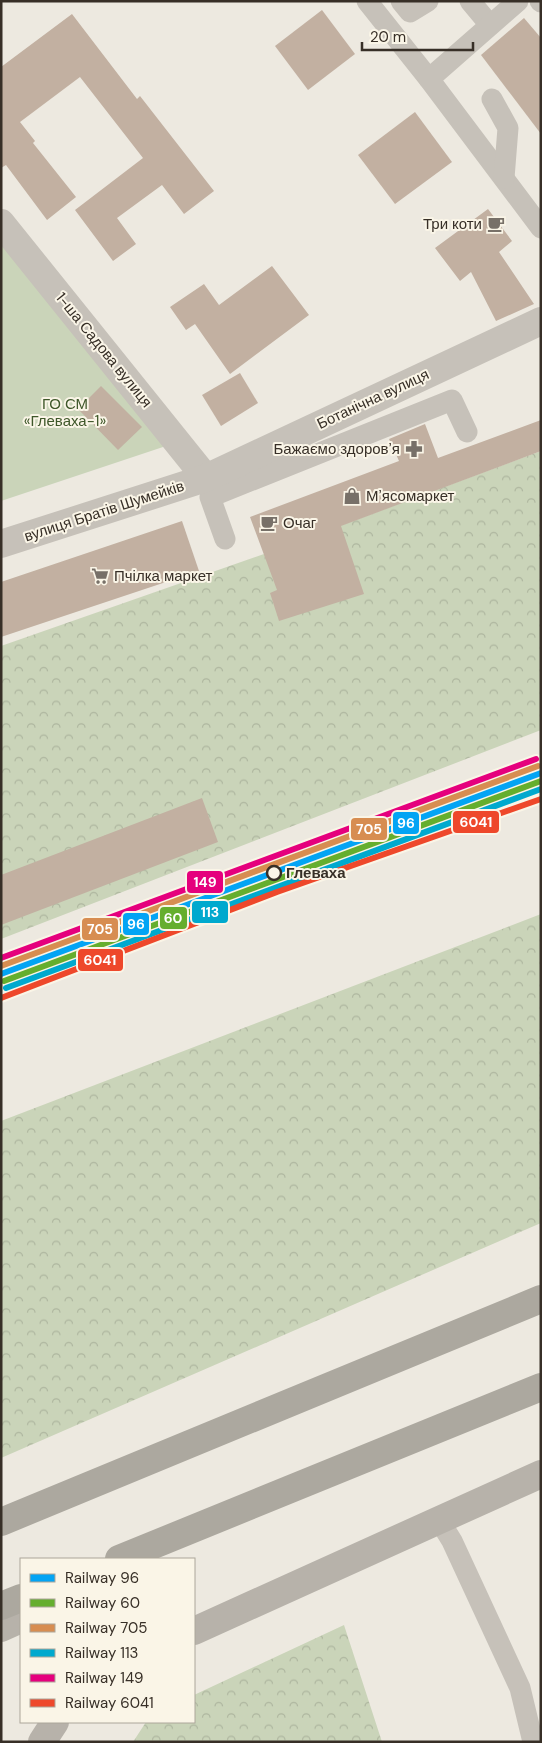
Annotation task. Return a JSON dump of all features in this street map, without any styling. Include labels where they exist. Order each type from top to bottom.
[{"type":"highway","points":[[1,1522],[541,1299]]},
{"type":"highway","points":[[122,1558],[541,1387]]},
{"type":"highway","points":[[1,1606],[20,1598]]},
{"type":"street","name":"1-ша Садова вулиця","points":[[1,223],[220,479]]},
{"type":"street","name":"Ботанічна вулиця","points":[[220,479],[317,440],[437,370],[541,321]]},
{"type":"street","name":"вулиця Братів Шумейків","points":[[1,544],[220,479]]},
{"type":"street","points":[[195,1632],[541,1474]]},
{"type":"street","points":[[1,1628],[20,1619]]},
{"type":"street","points":[[42,1742],[54,1723]]},
{"type":"lane","points":[[367,1],[429,79],[541,228]]},
{"type":"lane","points":[[401,1],[410,12],[428,1]]},
{"type":"lane","points":[[470,1],[490,25]]},
{"type":"lane","points":[[429,79],[518,1]]},
{"type":"lane","points":[[492,99],[508,128],[504,178]]},
{"type":"lane","points":[[437,370],[467,432]]},
{"type":"lane","points":[[317,440],[452,400]]},
{"type":"lane","points":[[220,479],[210,497],[225,539]]},
{"type":"lane","points":[[439,1520],[452,1541],[520,1688],[533,1742]]},
{"type":"green space","name":"ГО СМ «Глеваха-1»","points":[[1,231],[172,444],[1,501]]},
{"type":"green space","points":[[541,451],[541,730],[1,939],[1,646],[264,554]]},
{"type":"green space","points":[[541,914],[541,1223],[1,1458],[1,1121]]},
{"type":"green space","points":[[344,1625],[382,1742],[133,1742],[145,1723],[195,1723],[195,1695]]},
{"type":"building","points":[[322,10],[355,54],[308,90],[275,46]]},
{"type":"building","points":[[72,14],[137,99],[140,96],[214,191],[184,214],[162,185],[117,218],[136,244],[113,261],[75,210],[143,158],[80,77],[20,122],[35,141],[33,143],[76,197],[47,220],[6,165],[1,168],[1,67]]},
{"type":"building","points":[[524,18],[541,38],[541,134],[481,55]]},
{"type":"building","points":[[415,112],[452,162],[395,204],[358,155]]},
{"type":"building","points":[[488,209],[512,241],[499,252],[534,304],[496,321],[471,272],[460,281],[435,248]]},
{"type":"building","points":[[272,266],[309,315],[230,374],[195,324],[186,330],[170,307],[204,284],[219,305]]},
{"type":"building","points":[[240,373],[258,403],[221,426],[202,395]]},
{"type":"building","points":[[101,386],[142,427],[118,450],[78,409]]},
{"type":"building","points":[[541,420],[541,451],[341,526],[364,594],[279,621],[270,593],[277,590],[250,517],[399,461],[389,439],[425,424],[438,458]]},
{"type":"building","name":"Пчілка маркет","points":[[182,521],[199,571],[1,637],[1,582]]},
{"type":"building","points":[[202,798],[218,842],[1,925],[1,875]]},
{"type":"rail line","name":"149","points":[[1,958],[536,759]]},
{"type":"rail line","name":"705","points":[[1,966],[538,766]]},
{"type":"rail line","name":"96","points":[[1,974],[541,773]]},
{"type":"rail line","name":"60","points":[[4,981],[541,781]]},
{"type":"rail line","name":"113","points":[[6,988],[541,789]]},
{"type":"rail line","name":"6041","points":[[1,998],[277,892],[541,799]]},
{"type":"place","name":"Три коти","points":[[496,224]]},
{"type":"place","name":"Бажаємо здоровʼя","points":[[414,449]]},
{"type":"place","name":"Мʼясомаркет","points":[[352,496]]},
{"type":"place","name":"Очаг","points":[[269,523]]},
{"type":"place","name":"Пчілка маркет","points":[[100,576]]},
{"type":"place","name":"Глеваха","points":[[274,873]]}]
